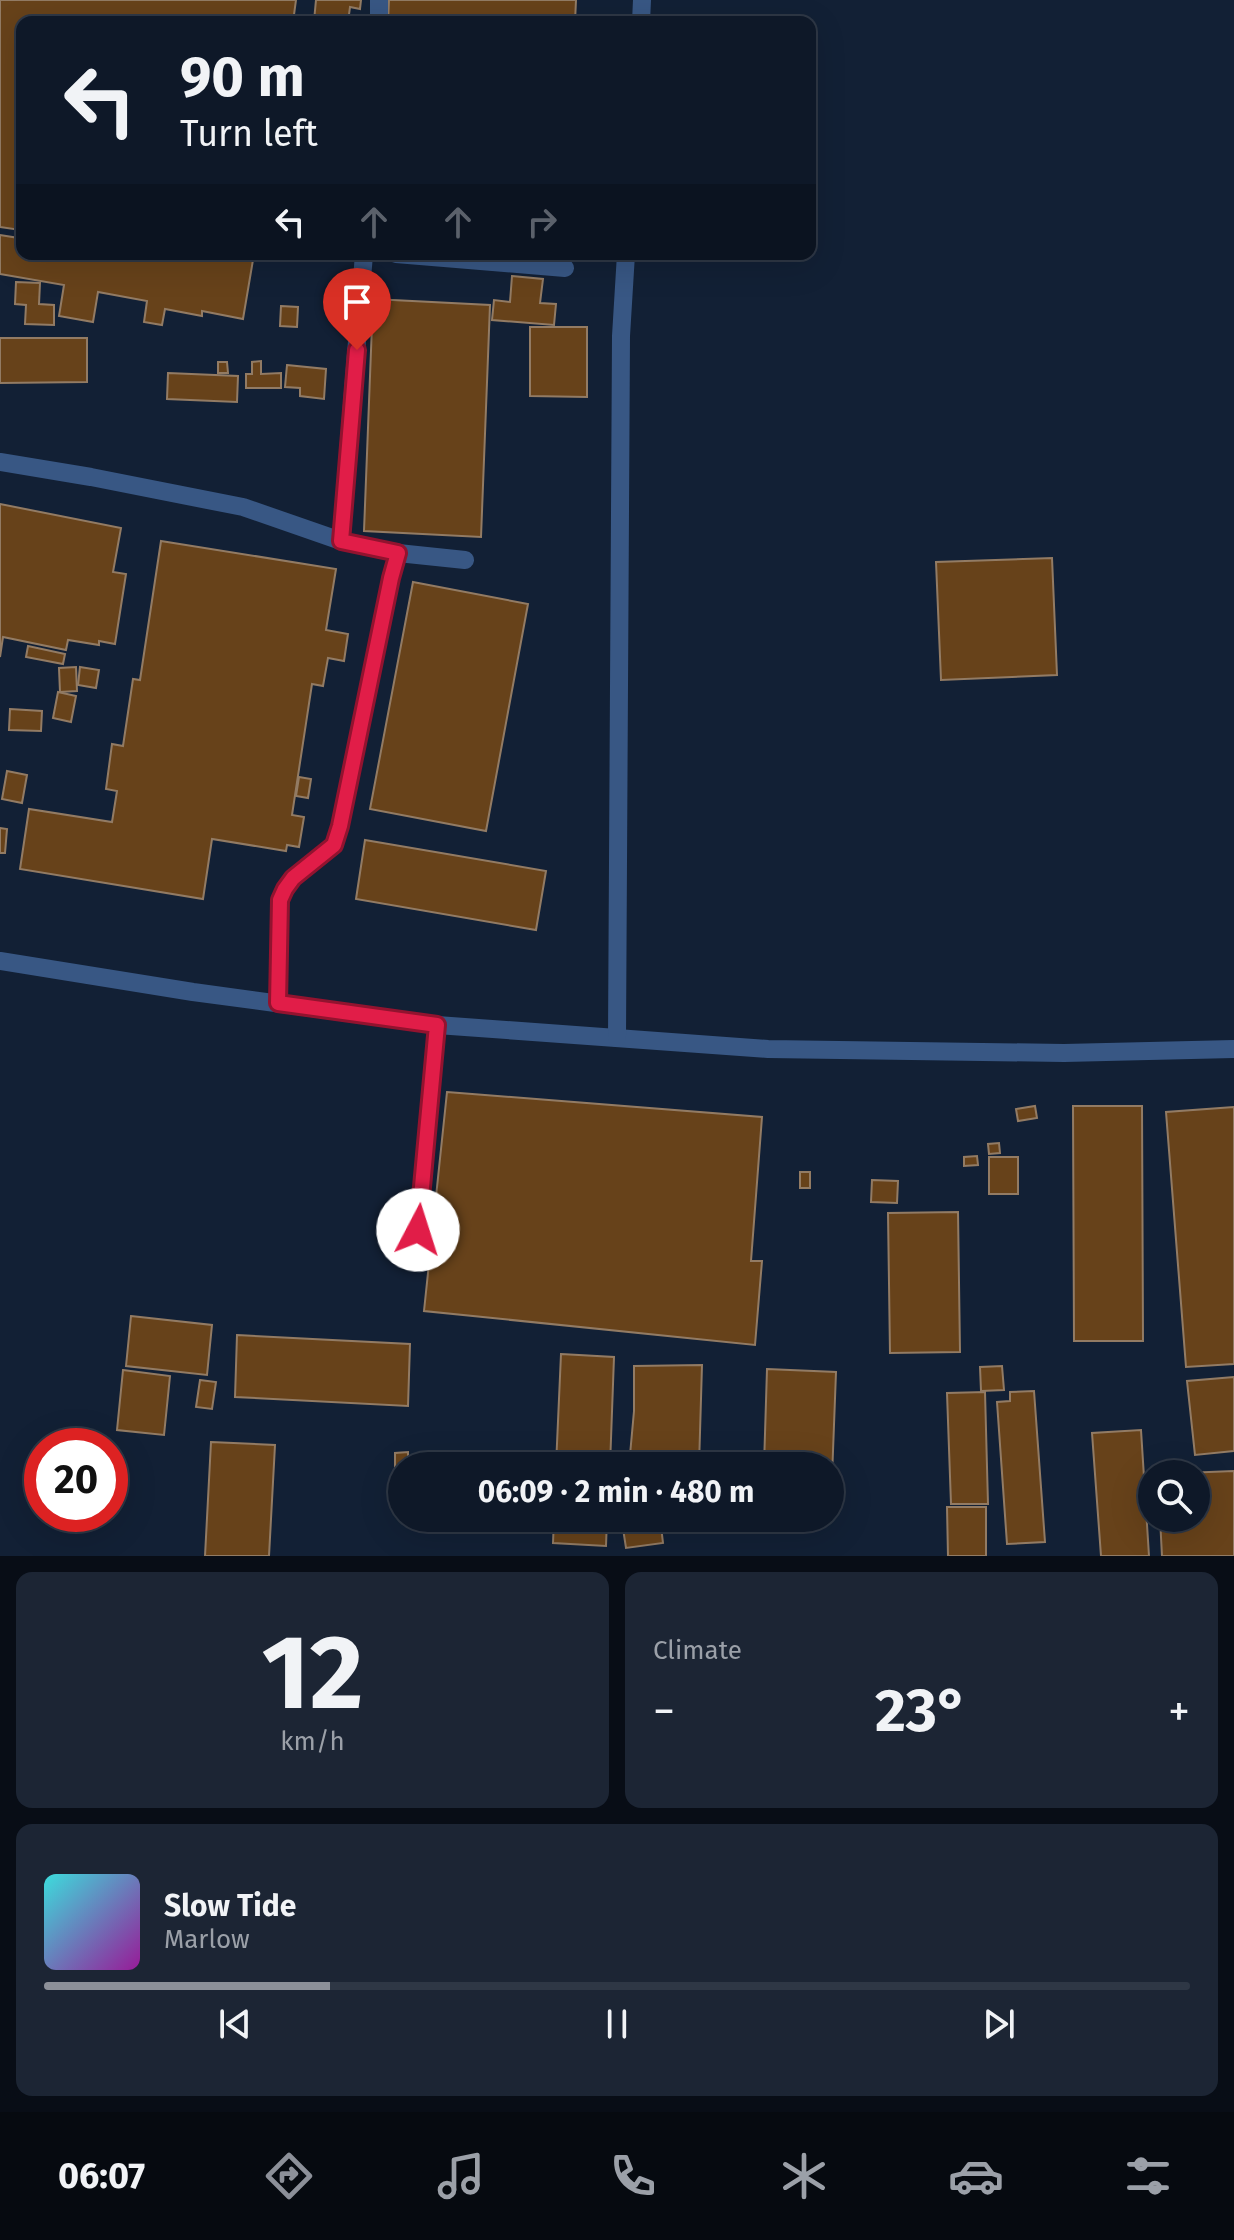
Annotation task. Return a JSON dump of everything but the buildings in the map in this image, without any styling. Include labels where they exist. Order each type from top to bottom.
[{"type":"street","points":[[341,541],[364,260]]},
{"type":"street","points":[[468,260],[565,268]]},
{"type":"street","points":[[617,1038],[620,352],[626,260]]},
{"type":"street","points":[[0,462],[243,507],[341,541],[398,553],[465,560]]},
{"type":"street","points":[[278,1003],[280,900],[293,878],[334,845],[398,553]]},
{"type":"street","points":[[0,961],[193,992],[437,1025],[768,1049],[1064,1053],[1234,1049]]},
{"type":"street","points":[[418,1230],[437,1025]]},
{"type":"route","points":[[357,350],[341,541],[398,553],[334,845],[293,878],[280,900],[278,1003],[437,1025],[418,1230]]}]
